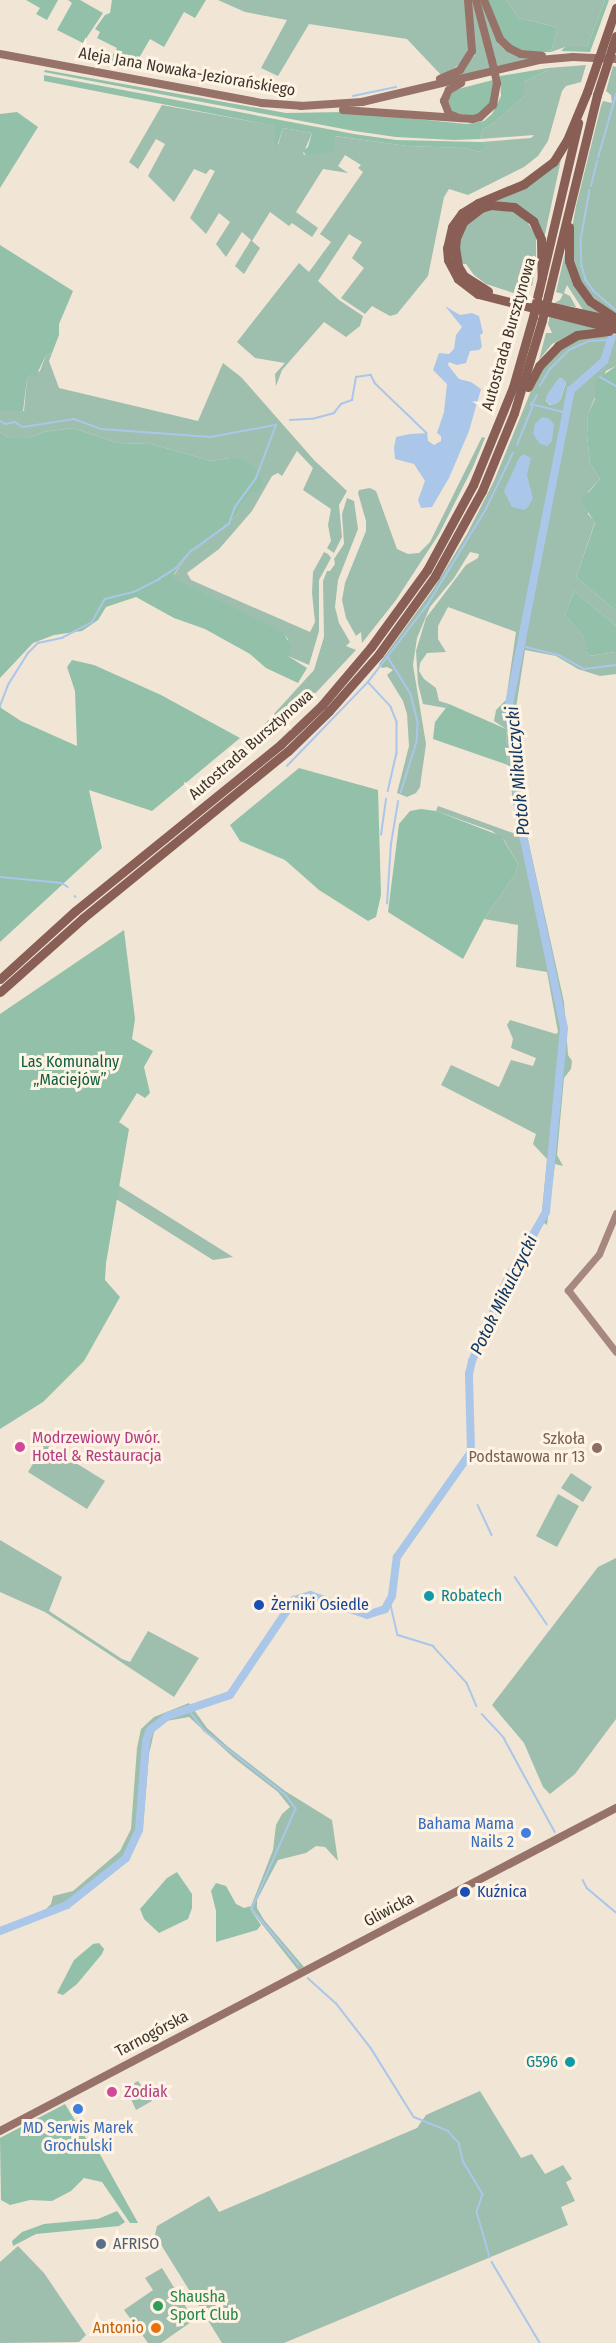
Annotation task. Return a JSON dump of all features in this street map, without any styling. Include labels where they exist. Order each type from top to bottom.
[{"type":"highway","name":"Autostrada Bursztynowa","points":[[543,295],[542,278],[587,92],[616,8]]},
{"type":"highway","name":"Autostrada Bursztynowa","points":[[29,958],[263,772],[308,732],[352,686],[408,615],[452,548],[482,491],[514,413],[597,95],[616,36]]},
{"type":"highway","points":[[587,92],[567,140],[554,162],[524,184],[478,203],[462,213],[452,227],[447,248],[448,260],[458,279],[478,294],[616,330]]},
{"type":"highway","points":[[570,201],[568,249],[572,272],[590,301],[616,320]]},
{"type":"highway","points":[[542,278],[541,239],[533,221],[524,213],[502,204],[491,205],[481,208],[463,222],[456,238],[456,258],[464,276],[472,283],[506,296],[616,320]]},
{"type":"highway","name":"Autostrada Bursztynowa","points":[[0,979],[18,968],[281,744],[322,705],[372,647],[427,570],[473,485],[513,387],[537,318]]},
{"type":"highway","points":[[514,413],[539,366],[558,346],[589,332],[616,330]]},
{"type":"highway","name":"Autostrada Bursztynowa","points":[[0,992],[18,968]]},
{"type":"main road","points":[[407,92],[446,77],[467,62],[473,44],[468,0]]},
{"type":"main road","points":[[336,110],[390,111],[465,120],[480,117],[487,112],[496,98],[497,84],[476,0]]},
{"type":"main road","points":[[484,0],[500,39],[509,48],[521,54],[573,57]]},
{"type":"main road","name":"Aleja Jana Nowaka-Jeziorańskiego","points":[[0,56],[284,105],[351,104],[530,62],[573,57],[616,59]]},
{"type":"main road","name":"Aleja Jana Nowaka-Jeziorańskiego","points":[[0,56],[261,107],[302,111],[336,110],[377,104],[539,65],[574,62],[616,63]]},
{"type":"main road","points":[[461,83],[449,90],[444,101],[450,114],[465,120]]},
{"type":"main road","name":"Gliwicka","points":[[318,1964],[616,1808]]},
{"type":"main road","name":"Tarnogórska","points":[[0,2131],[318,1964]]},
{"type":"street","points":[[616,1213],[599,1254],[568,1290],[616,1352]]},
{"type":"green space","points":[[26,0],[58,0],[47,20],[36,14],[40,8]]},
{"type":"green space","points":[[68,0],[80,0],[103,13],[83,43],[57,30],[72,3]]},
{"type":"green space","points":[[112,0],[206,0],[195,18],[184,12],[164,47],[150,39],[132,70],[106,66],[117,48],[97,38],[100,32],[95,29],[105,15],[110,13]]},
{"type":"green space","points":[[218,0],[465,0],[470,44],[462,63],[442,76],[407,39],[309,24],[278,76],[261,68],[287,20],[245,12]]},
{"type":"green space","points":[[470,0],[474,0],[490,68],[450,79],[475,55]]},
{"type":"green space","points":[[479,0],[533,58],[497,67]]},
{"type":"green space","points":[[488,0],[506,0],[519,18],[556,27],[551,52],[532,52],[514,47],[502,37]]},
{"type":"green space","points":[[506,0],[605,0],[587,47],[565,47],[551,52],[556,27],[519,18]]},
{"type":"green space","points":[[605,0],[609,0],[590,52],[561,51],[565,47],[587,47]]},
{"type":"green space","points":[[586,65],[581,82],[566,86],[562,91],[548,141],[538,156],[524,167],[468,195],[449,189],[444,197],[428,276],[397,314],[390,316],[372,306],[365,314],[341,298],[364,268],[352,258],[362,242],[349,234],[318,281],[339,300],[363,316],[360,326],[346,337],[324,322],[282,370],[276,386],[275,374],[285,363],[255,358],[237,342],[299,263],[309,272],[331,242],[320,234],[363,172],[358,168],[361,165],[345,155],[338,166],[348,173],[323,169],[296,212],[318,228],[312,237],[292,223],[289,226],[270,212],[252,241],[260,248],[244,274],[235,266],[251,240],[242,232],[226,257],[216,244],[230,222],[219,213],[206,234],[190,218],[215,171],[210,169],[206,174],[194,169],[174,202],[148,176],[165,144],[156,139],[138,169],[129,162],[162,105],[276,126],[274,140],[278,145],[283,128],[312,133],[303,154],[306,155],[333,145],[334,136],[407,146],[463,148],[481,152],[486,145],[481,142],[531,138],[534,135],[480,139],[483,129],[493,124],[524,96],[524,82],[548,68]]},
{"type":"green space","points":[[613,66],[616,67],[616,315],[585,291],[572,264],[572,228],[576,206],[601,106],[603,101],[612,103],[611,95],[606,91]]},
{"type":"green space","points":[[548,68],[524,82],[524,96],[493,124],[483,129],[480,139],[454,140],[396,137],[354,131],[44,72],[45,70],[286,113],[345,112],[467,124],[484,121],[492,114],[501,96],[500,76]]},
{"type":"green space","points":[[44,75],[354,134],[396,140],[481,142],[487,145],[481,152],[463,148],[407,146],[335,136],[334,152],[306,155],[303,151],[308,147],[312,133],[283,128],[276,149],[275,126],[44,81]]},
{"type":"green space","points":[[493,80],[494,94],[486,110],[473,116],[453,113],[448,100],[454,90]]},
{"type":"green space","points":[[17,112],[38,127],[0,188],[0,114]]},
{"type":"green space","points":[[562,155],[544,239],[532,216],[487,203],[535,181]]},
{"type":"green space","points":[[496,209],[516,212],[526,220],[536,236],[536,266],[532,286],[527,285],[526,289],[529,298],[486,284],[474,275],[466,264],[462,264],[460,259],[460,240],[464,228],[480,213]]},
{"type":"green space","points":[[0,245],[73,291],[59,324],[59,335],[52,353],[46,355],[36,376],[31,375],[27,379],[23,411],[0,411]]},
{"type":"green space","points":[[565,253],[567,264],[604,315],[583,310],[567,285],[564,293],[570,296],[576,307],[553,304],[560,300],[563,294],[556,292]]},
{"type":"green space","points":[[550,315],[598,328],[576,333],[552,344],[539,360],[546,333],[552,333],[548,324]]},
{"type":"green space","points":[[606,333],[616,335],[616,366],[606,371],[588,414],[587,435],[590,463],[600,479],[588,492],[588,514],[595,522],[576,577],[616,611],[616,626],[574,591],[565,615],[585,638],[588,656],[616,652],[616,674],[600,676],[578,669],[556,656],[525,650],[516,708],[519,735],[516,739],[521,750],[517,772],[523,817],[564,1002],[568,1055],[572,1061],[571,1069],[564,1078],[557,1155],[563,1166],[555,1164],[547,1225],[544,1223],[535,1240],[531,1235],[542,1211],[547,1159],[533,1144],[536,1134],[441,1085],[451,1065],[499,1087],[511,1060],[533,1066],[536,1058],[511,1048],[513,1039],[507,1025],[510,1020],[556,1034],[558,1032],[547,972],[516,967],[518,925],[484,919],[516,873],[518,864],[504,840],[492,831],[436,811],[438,806],[513,833],[517,829],[508,765],[506,729],[494,721],[496,710],[506,700],[516,632],[448,607],[438,626],[438,639],[446,652],[427,653],[420,663],[419,671],[424,679],[436,688],[439,701],[449,704],[446,708],[423,704],[418,684],[416,651],[426,618],[466,565],[478,558],[479,554],[470,552],[454,578],[430,607],[417,638],[413,665],[426,744],[420,787],[416,793],[407,797],[397,793],[409,746],[407,714],[403,701],[387,675],[393,670],[387,667],[382,668],[379,664],[434,588],[467,534],[494,481],[540,369],[557,350],[585,336]],"holes":[[[560,378],[566,383],[560,401],[550,405],[546,401],[548,394]]]},
{"type":"green space","points":[[52,353],[49,361],[59,388],[198,421],[223,363],[241,377],[314,460],[347,491],[339,505],[342,537],[334,553],[327,548],[331,541],[328,525],[331,509],[303,490],[313,468],[297,451],[282,476],[278,473],[272,476],[252,511],[219,549],[187,573],[191,580],[310,632],[315,622],[312,593],[313,572],[324,552],[328,554],[331,558],[319,580],[319,631],[309,665],[288,656],[288,639],[282,632],[174,580],[174,575],[185,559],[236,516],[252,489],[230,458],[212,461],[151,444],[118,443],[73,428],[43,432],[30,438],[10,438],[0,432],[0,411],[24,411],[27,379],[40,371],[46,355]]},
{"type":"green space","points":[[616,366],[616,611],[576,577],[595,523],[581,501],[600,479],[590,463],[587,435],[588,414],[595,399],[595,381]]},
{"type":"green space","points":[[73,428],[118,443],[151,444],[212,461],[230,458],[243,460],[253,466],[260,474],[262,487],[256,493],[252,490],[236,516],[185,559],[174,574],[174,579],[283,632],[291,646],[288,656],[307,668],[298,683],[266,668],[250,654],[205,629],[174,618],[136,597],[106,607],[98,620],[82,631],[54,635],[33,643],[0,678],[0,432],[10,438],[30,438],[43,432]]},
{"type":"green space","points":[[482,437],[485,438],[473,467],[439,534],[396,600],[362,643],[361,632],[356,636],[346,618],[342,600],[345,583],[366,531],[359,490],[370,488],[376,491],[397,549],[408,554],[419,553],[430,542]]},
{"type":"green space","points":[[347,498],[354,501],[358,529],[338,580],[335,607],[339,623],[350,642],[346,646],[356,650],[310,699],[246,755],[242,749],[314,670],[324,637],[323,581],[327,571],[330,571],[335,564],[334,559],[344,544],[342,514]]},
{"type":"green space","points":[[574,591],[616,626],[616,652],[588,656],[584,637],[565,615]]},
{"type":"green space","points":[[72,660],[94,665],[161,695],[240,738],[152,811],[89,790],[102,848],[0,942],[0,704],[1,708],[21,721],[77,746],[75,691],[67,667]]},
{"type":"green space","points":[[449,704],[506,729],[508,765],[433,739],[435,722]]},
{"type":"green space","points":[[299,768],[378,790],[381,895],[376,917],[368,921],[319,890],[285,860],[240,841],[230,825]]},
{"type":"green space","points":[[421,809],[436,811],[501,836],[518,864],[516,873],[484,919],[463,959],[388,912],[399,824],[410,811]]},
{"type":"green space","name":"Las Komunalny „Maciejów”","points":[[124,930],[135,1019],[132,1039],[153,1051],[144,1067],[150,1093],[145,1098],[137,1093],[119,1122],[129,1129],[105,1280],[120,1297],[84,1361],[43,1402],[0,1429],[0,1014]]},
{"type":"green space","points":[[118,1185],[233,1257],[213,1260],[116,1199]]},
{"type":"green space","points":[[45,1444],[105,1481],[87,1509],[28,1472]]},
{"type":"green space","points":[[571,1473],[592,1487],[583,1502],[561,1488]]},
{"type":"green space","points":[[558,1494],[579,1506],[557,1547],[536,1536]]},
{"type":"green space","points":[[0,1540],[62,1577],[49,1611],[122,1659],[130,1662],[148,1631],[199,1658],[174,1697],[45,1612],[0,1592]]},
{"type":"green space","points":[[616,1558],[616,1719],[575,1774],[550,1794],[543,1787],[524,1743],[492,1705],[598,1567]]},
{"type":"green space","points":[[189,1703],[207,1728],[227,1746],[285,1791],[332,1820],[338,1861],[325,1847],[316,1846],[306,1853],[278,1860],[257,1900],[257,1908],[264,1920],[304,1967],[298,1970],[250,1909],[273,1850],[276,1825],[282,1814],[290,1807],[278,1792],[234,1758],[189,1717],[166,1721],[155,1728],[149,1754],[143,1828],[130,1856],[115,1871],[61,1911],[0,1934],[0,1928],[44,1911],[51,1904],[53,1896],[73,1891],[120,1851],[131,1829],[137,1748],[141,1729],[154,1717]]},
{"type":"green space","points":[[177,1872],[192,1894],[192,1908],[188,1919],[159,1933],[144,1919],[140,1909],[167,1878]]},
{"type":"green space","points":[[216,1883],[226,1886],[236,1904],[244,1908],[251,1906],[250,1909],[261,1925],[257,1930],[216,1942],[216,1911],[211,1891]]},
{"type":"green space","points":[[99,1943],[104,1949],[102,1954],[77,1984],[63,1995],[57,1993],[74,1960],[93,1944]]},
{"type":"green space","points":[[138,2081],[152,2101],[136,2110],[126,2088]]},
{"type":"green space","points":[[480,2091],[521,2158],[532,2154],[545,2174],[563,2165],[572,2179],[566,2182],[575,2201],[561,2207],[568,2225],[284,2343],[222,2343],[155,2235],[157,2226],[209,2196],[219,2212],[417,2128],[426,2115]]},
{"type":"green space","points":[[65,2104],[90,2145],[97,2149],[138,2223],[130,2223],[102,2182],[84,2178],[71,2191],[52,2201],[30,2200],[10,2205],[1,2200],[0,2138]]},
{"type":"green space","points":[[117,2211],[125,2222],[119,2226],[36,2234],[13,2246],[12,2241],[22,2232],[44,2224],[98,2219]]},
{"type":"green space","points":[[18,2246],[44,2273],[86,2335],[79,2342],[0,2343],[0,2262]]},
{"type":"green space","name":"Shausha Sport Club","points":[[162,2268],[194,2320],[161,2343],[148,2343],[124,2310],[153,2290],[145,2278]]},
{"type":"water","points":[[445,306],[460,315],[472,313],[479,316],[483,333],[480,335],[482,347],[479,350],[470,351],[466,363],[457,365],[449,362],[448,365],[459,379],[471,382],[481,389],[469,431],[449,478],[432,507],[421,508],[418,500],[425,481],[414,464],[395,459],[394,448],[396,437],[410,434],[427,433],[428,441],[434,445],[441,441],[441,436],[437,433],[444,412],[447,384],[433,370],[439,353],[449,354],[454,349],[456,335],[462,327]]},
{"type":"water","points":[[562,378],[566,382],[560,401],[554,405],[547,403],[546,397],[557,380]]},
{"type":"water","points":[[542,417],[548,418],[554,424],[552,441],[547,446],[540,444],[533,434],[535,424]]},
{"type":"water","points":[[524,454],[531,458],[527,475],[533,498],[524,510],[512,507],[504,491],[519,458]]},
{"type":"waterway","points":[[353,96],[396,87]]},
{"type":"waterway","points":[[598,158],[616,95]]},
{"type":"waterway","points":[[591,186],[597,162]]},
{"type":"waterway","points":[[590,190],[581,240],[582,266],[586,280],[594,291],[616,310]]},
{"type":"waterway","name":"Potok Mikulczycki","points":[[0,1931],[67,1905],[126,1858],[139,1830],[146,1741],[150,1730],[168,1716],[230,1695],[294,1600],[310,1595],[367,1615],[385,1609],[392,1596],[397,1557],[471,1452],[469,1374],[472,1361],[509,1276],[546,1212],[564,1028],[519,817],[509,705],[571,390],[604,361],[612,337]]},
{"type":"waterway","points":[[540,386],[550,369],[569,350],[589,341],[611,340]]},
{"type":"waterway","points":[[290,420],[312,419],[334,413],[341,404],[352,400],[356,377],[371,375],[375,383],[427,433]]},
{"type":"waterway","points":[[600,377],[616,386]]},
{"type":"waterway","points":[[532,404],[537,395]]},
{"type":"waterway","points":[[517,445],[532,408],[531,404],[566,413]]},
{"type":"waterway","points":[[0,421],[6,424],[15,422],[23,427],[74,419],[101,429],[211,437],[275,425]]},
{"type":"waterway","points":[[0,706],[8,685],[27,654],[38,643],[62,638],[92,622],[105,599],[134,592],[159,579],[176,568],[191,551],[229,524],[235,507],[256,478],[276,425]]},
{"type":"waterway","points":[[287,766],[368,682],[428,604],[486,509],[513,453]]},
{"type":"waterway","points":[[526,647],[559,655],[584,669],[616,665]]},
{"type":"waterway","points":[[388,657],[411,694],[418,723],[417,742],[401,793]]},
{"type":"waterway","points":[[369,683],[391,707],[397,722],[397,753],[388,791]]},
{"type":"waterway","points":[[381,835],[386,799]]},
{"type":"waterway","points":[[387,904],[391,844],[398,802]]},
{"type":"waterway","points":[[0,877],[62,883],[68,887]]},
{"type":"waterway","points":[[478,1505],[492,1535]]},
{"type":"waterway","points":[[515,1577],[547,1624]]},
{"type":"waterway","points":[[390,1601],[398,1635],[433,1646],[467,1683],[477,1706]]},
{"type":"waterway","points":[[189,1710],[205,1731],[286,1795],[296,1809],[252,1909],[299,1965]]},
{"type":"waterway","points":[[482,1714],[504,1738],[555,1832]]},
{"type":"waterway","points":[[583,1880],[587,1888],[616,1912]]},
{"type":"waterway","points":[[308,1978],[336,2003],[371,2048],[414,2117],[448,2131],[459,2143],[463,2161],[483,2194],[477,2212],[490,2257]]},
{"type":"waterway","points":[[492,2262],[540,2343]]},
{"type":"place","name":"Modrzewiowy Dwór. Hotel & Restauracja","points":[[20,1447]]},
{"type":"place","name":"Szkoła Podstawowa nr 13","points":[[597,1448]]},
{"type":"place","name":"Robatech","points":[[429,1596]]},
{"type":"place","name":"Żerniki Osiedle","points":[[259,1605]]},
{"type":"place","name":"Bahama Mama Nails 2","points":[[526,1833]]},
{"type":"place","name":"Kuźnica","points":[[465,1892]]},
{"type":"place","name":"G596","points":[[570,2062]]},
{"type":"place","name":"Zodiak","points":[[112,2092]]},
{"type":"place","name":"MD Serwis Marek Grochulski","points":[[78,2109]]},
{"type":"place","name":"AFRISO","points":[[101,2244]]},
{"type":"place","name":"Shausha Sport Club","points":[[158,2306]]},
{"type":"place","name":"Antonio","points":[[156,2328]]}]
